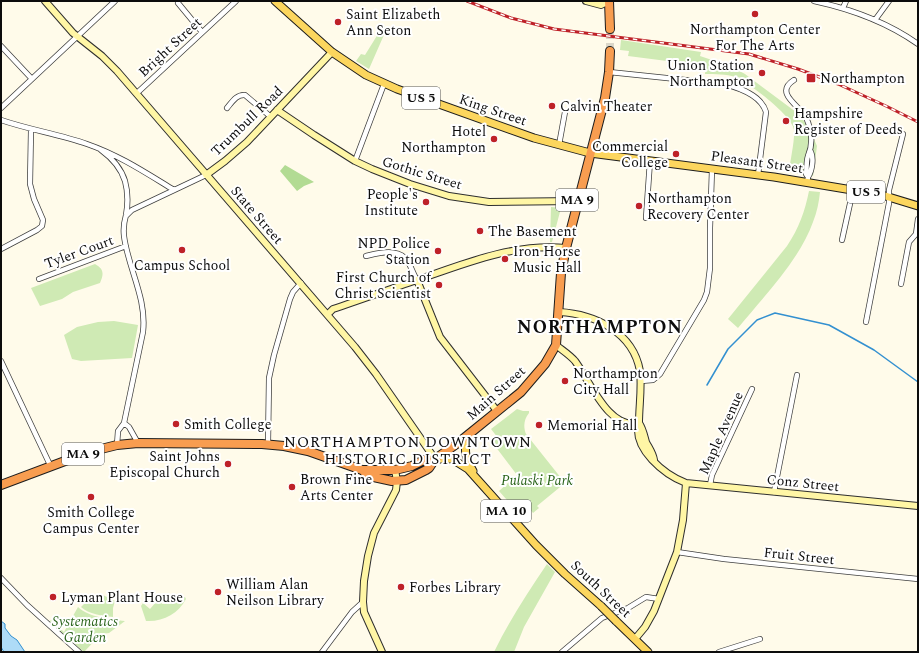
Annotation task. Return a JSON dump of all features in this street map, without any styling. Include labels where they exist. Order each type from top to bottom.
[{"type":"highway","points":[[609,1],[610,29]]},
{"type":"highway","name":"Main Street","points":[[397,481],[406,480],[429,468],[435,459],[521,392],[551,355],[556,345],[561,273],[577,201],[605,98],[609,72],[610,51]]},
{"type":"highway","name":"MA 9","points":[[1,485],[90,452],[117,445],[138,443],[268,444],[299,448],[362,470],[369,476],[397,481]]},
{"type":"highway","name":"Main Street","points":[[362,470],[395,470],[424,460],[435,459]]},
{"type":"main road","name":"King Street","points":[[275,1],[332,52],[366,75],[384,84],[436,104],[559,145],[590,153]]},
{"type":"main road","name":"Pleasant Street","points":[[590,153],[807,180],[889,197],[918,206]]},
{"type":"main road","name":"MA 10","points":[[466,436],[464,447],[465,455],[475,476]]},
{"type":"main road","name":"MA 10","points":[[435,459],[449,458],[456,460],[475,476]]},
{"type":"main road","name":"South Street","points":[[475,476],[536,545],[648,652]]},
{"type":"street","name":"State Street","points":[[44,1],[77,37],[110,63],[328,314],[365,359],[435,459]]},
{"type":"street","points":[[1,108],[115,1]]},
{"type":"street","name":"Bright Street","points":[[137,93],[236,1]]},
{"type":"street","points":[[586,1],[601,5],[609,1]]},
{"type":"street","points":[[814,1],[843,8],[875,20],[900,32],[918,44]]},
{"type":"street","points":[[843,8],[846,1]]},
{"type":"street","points":[[875,20],[889,1]]},
{"type":"street","points":[[178,3],[202,32]]},
{"type":"street","points":[[1,46],[32,79]]},
{"type":"street","name":"Trumbull Road","points":[[126,216],[132,210],[206,174],[225,161],[247,142],[332,52]]},
{"type":"street","points":[[609,72],[650,75],[728,85],[740,88],[749,93],[765,107],[766,115],[758,175]]},
{"type":"street","points":[[794,80],[788,86],[787,94],[790,100],[804,114],[812,137],[811,152],[808,156],[806,174],[807,180]]},
{"type":"street","points":[[355,161],[384,84]]},
{"type":"street","points":[[228,108],[238,97],[245,95],[270,117]]},
{"type":"street","name":"Gothic Street","points":[[277,110],[355,161],[389,176],[449,196],[489,202],[577,201]]},
{"type":"street","points":[[559,145],[565,112]]},
{"type":"street","points":[[1,120],[31,130],[86,144],[122,158],[174,190]]},
{"type":"street","points":[[1,249],[37,230],[43,224],[43,220],[30,186],[31,130]]},
{"type":"street","points":[[866,322],[882,238],[889,190],[903,134]]},
{"type":"street","points":[[101,150],[112,160],[123,176],[127,195],[126,216],[123,224],[126,246],[141,298],[143,323],[124,423],[118,430],[117,445]]},
{"type":"street","points":[[646,218],[650,161]]},
{"type":"street","points":[[640,381],[653,380],[660,374],[704,300],[707,292],[710,268],[712,169]]},
{"type":"street","points":[[842,240],[853,190]]},
{"type":"street","points":[[901,284],[908,246],[911,239],[916,234],[918,219]]},
{"type":"street","name":"Tyler Court","points":[[39,278],[126,246]]},
{"type":"street","points":[[328,314],[333,309],[451,268],[507,252],[552,246],[566,248]]},
{"type":"street","points":[[366,256],[388,252],[403,256],[408,261],[440,337],[497,411]]},
{"type":"street","points":[[268,444],[269,378],[272,363],[291,297],[294,290],[301,283]]},
{"type":"street","name":"Conz Street","points":[[559,312],[575,313],[604,324],[631,346],[640,371],[640,423],[638,430],[641,441],[648,457],[654,460],[666,472],[686,482],[918,506]]},
{"type":"street","points":[[556,345],[575,362],[599,399],[613,416],[625,423],[640,423]]},
{"type":"street","points":[[1,361],[50,467]]},
{"type":"street","points":[[774,492],[797,375]]},
{"type":"street","name":"Maple Avenue","points":[[710,485],[712,475],[752,389]]},
{"type":"street","points":[[124,423],[129,427],[138,443]]},
{"type":"street","points":[[382,652],[366,619],[363,602],[365,570],[369,550],[377,526],[396,490],[397,481],[395,470]]},
{"type":"street","points":[[635,639],[649,620],[659,599],[677,552],[686,482]]},
{"type":"street","name":"Fruit Street","points":[[677,552],[731,560],[918,579]]},
{"type":"street","points":[[1,578],[27,605],[79,652]]},
{"type":"street","points":[[562,652],[602,618],[628,608],[646,597],[659,599]]},
{"type":"street","points":[[322,652],[352,612],[363,602]]},
{"type":"street","points":[[719,652],[760,639]]},
{"type":"green space","points":[[383,26],[387,28],[369,69],[356,61],[361,54],[365,55]]},
{"type":"green space","points":[[621,40],[701,52],[700,56],[730,66],[745,74],[800,115],[811,132],[817,146],[813,176],[789,172],[794,134],[792,124],[778,108],[750,85],[732,76],[705,74],[706,66],[628,56],[629,51],[620,50]]},
{"type":"green space","points":[[285,165],[314,182],[297,191],[280,171]]},
{"type":"green space","points":[[809,191],[820,192],[816,214],[807,236],[799,251],[780,278],[738,328],[728,319],[787,246],[801,219],[806,206]]},
{"type":"green space","points":[[551,207],[561,208],[552,242],[550,242]]},
{"type":"green space","points":[[95,264],[102,270],[100,283],[73,292],[62,299],[40,306],[31,288]]},
{"type":"green space","points":[[114,321],[138,325],[132,358],[81,361],[72,359],[64,335],[77,327],[98,322]]},
{"type":"green space","name":"Pulaski Park","points":[[517,409],[529,411],[524,423],[526,434],[565,483],[537,506],[539,508],[533,513],[524,502],[515,509],[499,491],[517,475],[492,442],[498,438],[491,429]]},
{"type":"green space","points":[[547,564],[555,572],[524,627],[514,652],[494,652],[519,607]]},
{"type":"green space","points":[[164,593],[165,594],[161,601],[162,604],[169,603],[182,597],[185,597],[186,599],[179,609],[169,616],[158,620],[146,621],[141,606],[143,603],[150,609]]},
{"type":"green space","points":[[101,594],[115,601],[113,617],[92,613],[81,607],[93,595]]},
{"type":"green space","name":"Systematics Garden","points":[[78,607],[94,616],[125,621],[109,633],[101,634],[84,652],[49,622],[51,620],[64,632]]},
{"type":"water","points":[[1,621],[5,624],[5,628],[11,636],[17,640],[25,652],[4,652],[1,647]]},
{"type":"waterway","points":[[707,385],[728,349],[757,320],[775,313],[829,325],[874,350],[918,382]]},
{"type":"tunnel","points":[[610,29],[610,51]]},
{"type":"railway","points":[[467,1],[511,18],[554,29],[749,54],[798,69],[838,84],[918,122]]},
{"type":"place","name":"Northampton Center For The Arts","points":[[755,14]]},
{"type":"place","name":"Saint Elizabeth Ann Seton","points":[[338,22]]},
{"type":"place","name":"Union Station Northampton","points":[[762,73]]},
{"type":"place","name":"Northampton","points":[[811,78]]},
{"type":"place","name":"Calvin Theater","points":[[552,106]]},
{"type":"place","name":"Hampshire Register of Deeds","points":[[786,121]]},
{"type":"place","name":"Hotel Northampton","points":[[494,139]]},
{"type":"place","name":"Commercial College","points":[[676,154]]},
{"type":"place","name":"People's Institute","points":[[426,202]]},
{"type":"place","name":"Northampton Recovery Center","points":[[639,206]]},
{"type":"place","name":"The Basement","points":[[480,231]]},
{"type":"place","name":"Campus School","points":[[182,250]]},
{"type":"place","name":"NPD Police Station","points":[[438,251]]},
{"type":"place","name":"Iron Horse Music Hall","points":[[505,259]]},
{"type":"place","name":"First Church of Christ Scientist","points":[[439,285]]},
{"type":"place","name":"Northampton City Hall","points":[[565,381]]},
{"type":"place","name":"Smith College","points":[[176,424]]},
{"type":"place","name":"Memorial Hall","points":[[539,425]]},
{"type":"place","name":"Saint Johns Episcopal Church","points":[[228,464]]},
{"type":"place","name":"Brown Fine Arts Center","points":[[292,487]]},
{"type":"place","name":"Smith College Campus Center","points":[[91,497]]},
{"type":"place","name":"Forbes Library","points":[[401,587]]},
{"type":"place","name":"William Alan Neilson Library","points":[[218,592]]},
{"type":"place","name":"Lyman Plant House","points":[[53,597]]},
{"type":"district","name":"NORTHAMPTON","points":[[600,327]]},
{"type":"district","name":"NORTHAMPTON DOWNTOWN HISTORIC DISTRICT","points":[[408,450]]}]
